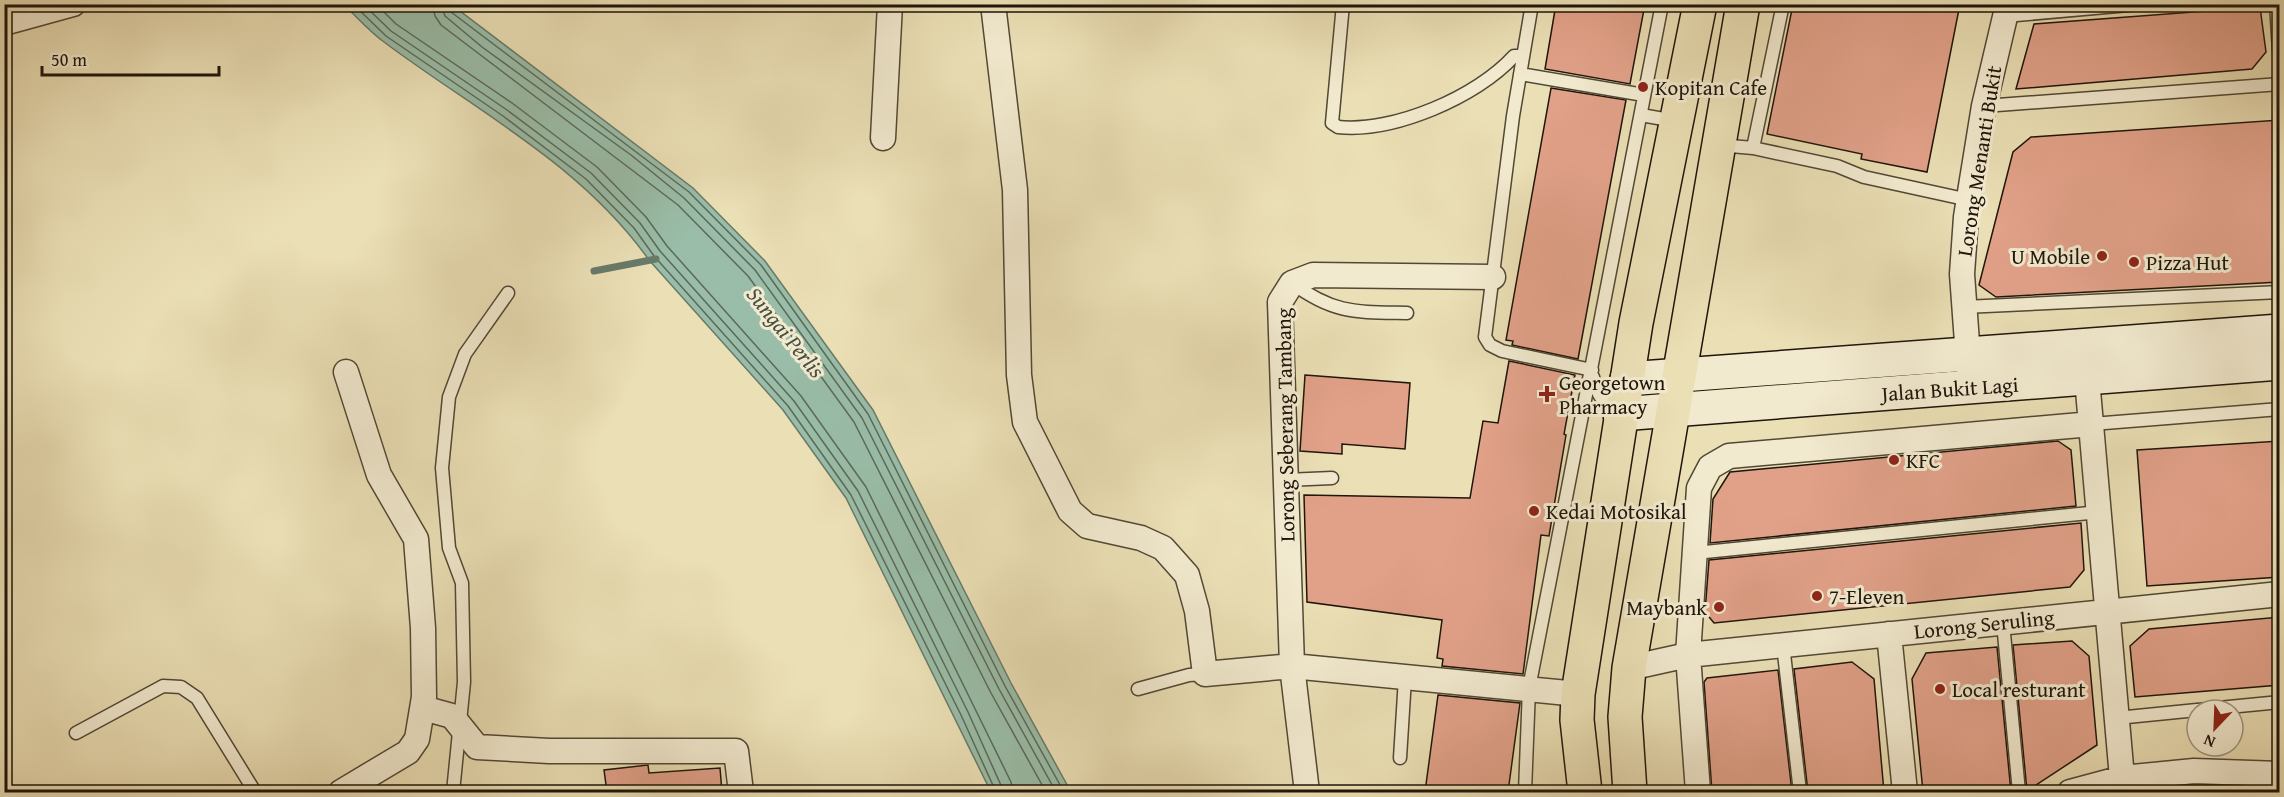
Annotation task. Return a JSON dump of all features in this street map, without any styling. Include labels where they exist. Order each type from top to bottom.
[{"type":"main road","points":[[1586,792],[1577,720],[1578,694],[1636,323],[1700,4]]},
{"type":"main road","points":[[1630,792],[1624,717],[1629,668],[1743,4]]},
{"type":"street","points":[[4,23],[73,4]]},
{"type":"street","points":[[993,4],[1015,190],[1019,375],[1025,422],[1070,510],[1087,526],[1141,538],[1163,548],[1187,575],[1195,603],[1205,674],[1292,666],[1578,694]]},
{"type":"street","points":[[883,138],[887,6]]},
{"type":"street","name":"Lorong Menanti Bukit","points":[[1969,388],[1962,274],[1969,200],[1984,106],[2006,10]]},
{"type":"street","name":"Lorong Seberang Tambang","points":[[1307,792],[1292,666],[1280,302],[1292,283],[1313,275],[1493,277]]},
{"type":"street","name":"Jalan Bukit Lagi","points":[[1627,379],[2280,331]]},
{"type":"street","name":"Jalan Bukit Lagi","points":[[1620,414],[2280,363]]},
{"type":"street","points":[[341,792],[408,752],[417,739],[423,708],[423,628],[416,539],[379,476],[346,372]]},
{"type":"street","points":[[2087,379],[2122,777]]},
{"type":"street","points":[[1698,792],[1688,655],[1699,488],[1710,467],[1729,456],[2092,424]]},
{"type":"street","name":"Lorong Seruling","points":[[1629,668],[1688,655],[2280,594]]},
{"type":"street","points":[[1889,634],[1905,792]]},
{"type":"street","points":[[423,708],[452,716],[477,747],[549,751],[736,751],[741,792]]},
{"type":"street","points":[[2070,792],[2122,777],[2194,771],[2280,774]]},
{"type":"lane","points":[[1532,4],[1520,74],[1485,337],[1490,345],[1502,351],[1592,370]]},
{"type":"lane","points":[[1525,792],[1529,688],[1662,4]]},
{"type":"lane","points":[[1753,148],[1783,4]]},
{"type":"lane","points":[[2006,10],[2140,4]]},
{"type":"lane","points":[[2276,4],[2280,67]]},
{"type":"lane","points":[[1344,5],[1332,123],[1338,127],[1347,128],[1411,118],[1445,104],[1501,71],[1514,56],[1523,56]]},
{"type":"lane","points":[[1520,74],[1644,95]]},
{"type":"lane","points":[[1984,106],[2280,84]]},
{"type":"lane","points":[[1641,116],[1677,121]]},
{"type":"lane","points":[[1719,145],[1753,148],[1837,166],[1864,177],[1969,200]]},
{"type":"lane","points":[[1292,283],[1329,307],[1355,312],[1407,313]]},
{"type":"lane","points":[[1964,307],[2280,292]]},
{"type":"lane","points":[[453,792],[464,682],[462,584],[449,548],[442,468],[449,397],[465,354],[508,293]]},
{"type":"lane","points":[[1592,370],[1597,393],[1605,404],[1620,414]]},
{"type":"lane","points":[[2092,424],[2280,409]]},
{"type":"lane","points":[[1286,480],[1332,478]]},
{"type":"lane","points":[[1695,553],[2099,512]]},
{"type":"lane","points":[[2003,622],[2019,792]]},
{"type":"lane","points":[[1783,645],[1800,792]]},
{"type":"lane","points":[[1138,689],[1189,675],[1205,674]]},
{"type":"lane","points":[[1400,758],[1405,678]]},
{"type":"lane","points":[[76,733],[163,686],[181,687],[197,699],[255,792]]},
{"type":"lane","points":[[2245,705],[2280,702]]},
{"type":"lane","points":[[2117,718],[2185,711]]},
{"type":"water","name":"Sungai Perlis","points":[[344,5],[452,5],[693,188],[765,261],[873,410],[1011,683],[1071,792],[991,792],[846,498],[783,410],[649,260],[622,226],[592,195],[526,141],[379,38]]},
{"type":"building","points":[[1556,4],[1645,4],[1630,84],[1545,69]]},
{"type":"building","points":[[1793,4],[1960,4],[1927,172],[1861,159],[1862,154],[1767,134]]},
{"type":"building","points":[[2260,7],[2266,52],[2252,69],[2016,89],[2034,24]]},
{"type":"building","points":[[1551,88],[1626,100],[1578,359],[1512,345],[1513,341],[1506,340]]},
{"type":"building","points":[[2280,120],[2280,282],[1996,297],[1979,285],[2013,152],[2031,137]]},
{"type":"building","points":[[1509,361],[1575,375],[1549,536],[1541,535],[1523,674],[1442,666],[1443,659],[1437,658],[1442,620],[1307,602],[1304,495],[1470,498],[1483,421],[1498,423]]},
{"type":"building","points":[[1305,375],[1410,383],[1405,449],[1342,444],[1342,454],[1300,451]]},
{"type":"building","points":[[2058,441],[2071,450],[2076,506],[1710,543],[1713,499],[1730,472]]},
{"type":"building","points":[[2280,441],[2280,577],[2147,586],[2137,450]]},
{"type":"building","points":[[2081,523],[2084,570],[2070,587],[1714,623],[1705,612],[1709,560]]},
{"type":"building","points":[[2280,617],[2280,685],[2135,697],[2130,646],[2149,629]]},
{"type":"building","points":[[2072,641],[2089,656],[2097,745],[2027,791],[2013,645]]},
{"type":"building","points":[[1997,647],[2011,792],[1923,792],[1912,679],[1926,653]]},
{"type":"building","points":[[1852,662],[1874,679],[1884,792],[1808,792],[1794,669]]},
{"type":"building","points":[[1778,670],[1792,792],[1712,792],[1704,682],[1707,678]]},
{"type":"building","points":[[1438,695],[1520,703],[1508,792],[1425,792]]},
{"type":"building","points":[[648,765],[649,773],[720,768],[722,792],[607,792],[604,770]]},
{"type":"waterway","points":[[594,271],[656,259]]},
{"type":"place","name":"Kopitan Cafe","points":[[1643,87]]},
{"type":"place","name":"U Mobile","points":[[2102,256]]},
{"type":"place","name":"Pizza Hut","points":[[2134,262]]},
{"type":"place","name":"Georgetown Pharmacy","points":[[1547,394]]},
{"type":"place","name":"KFC","points":[[1894,460]]},
{"type":"place","name":"Kedai Motosikal","points":[[1534,511]]},
{"type":"place","name":"7-Eleven","points":[[1817,596]]},
{"type":"place","name":"Maybank","points":[[1719,607]]},
{"type":"place","name":"Local resturant","points":[[1940,689]]}]
